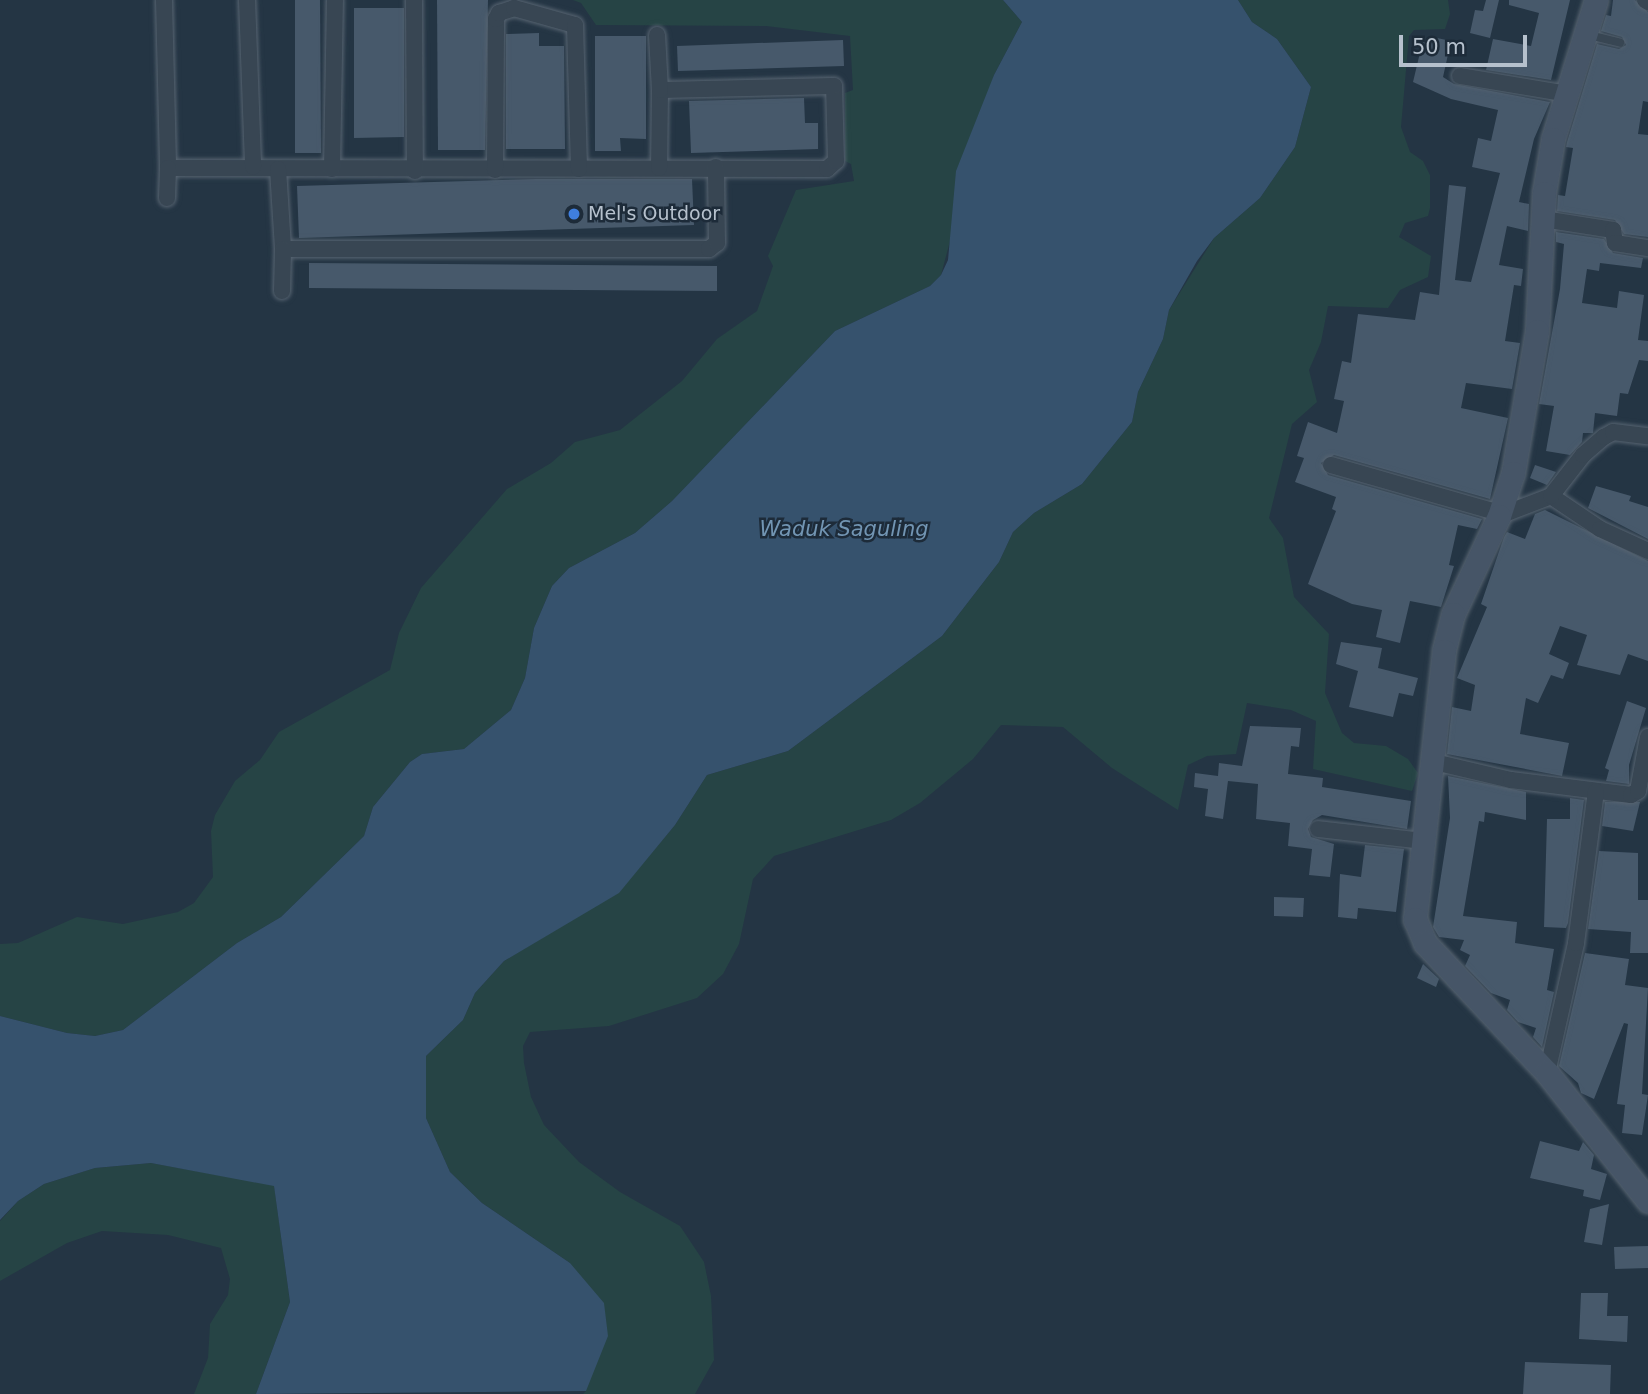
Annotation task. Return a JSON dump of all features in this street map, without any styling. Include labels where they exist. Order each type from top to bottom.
[{"type":"street","points":[[164,0],[167,198]]},
{"type":"street","points":[[247,0],[253,167]]},
{"type":"street","points":[[332,169],[335,0]]},
{"type":"street","points":[[414,0],[415,171]]},
{"type":"street","points":[[1595,0],[1569,94],[1553,139],[1543,219],[1537,331],[1522,430],[1499,514],[1452,614],[1430,761],[1417,931],[1493,1020],[1547,1073],[1648,1201]]},
{"type":"street","points":[[495,170],[496,19],[499,13],[514,8],[575,25],[579,169]]},
{"type":"street","points":[[657,35],[660,90],[659,168]]},
{"type":"street","points":[[1460,76],[1569,94]]},
{"type":"street","points":[[168,168],[415,171],[833,166],[834,86],[660,90]]},
{"type":"street","points":[[283,249],[709,249],[717,243],[716,167]]},
{"type":"street","points":[[278,169],[283,249],[282,291]]},
{"type":"street","points":[[1543,219],[1613,230],[1615,243],[1648,247]]},
{"type":"street","points":[[1331,465],[1499,514],[1551,496],[1583,455],[1612,432],[1648,436]]},
{"type":"street","points":[[1551,496],[1600,529],[1648,551]]},
{"type":"street","points":[[1430,761],[1511,780],[1635,794],[1648,737]]},
{"type":"street","points":[[1547,1073],[1576,943],[1596,791]]},
{"type":"street","points":[[1318,829],[1424,841]]},
{"type":"lane","points":[[1586,34],[1620,43]]},
{"type":"green space","points":[[573,0],[1003,0],[1022,22],[994,75],[941,275],[930,286],[835,331],[672,501],[635,533],[569,568],[552,586],[534,628],[525,678],[511,710],[464,749],[422,754],[410,762],[373,807],[364,836],[281,917],[237,943],[123,1030],[95,1036],[67,1033],[0,1016],[0,944],[18,943],[77,917],[123,924],[178,912],[194,903],[213,877],[211,831],[215,815],[235,781],[260,760],[279,732],[390,670],[399,633],[421,588],[507,489],[551,463],[575,442],[620,430],[682,381],[717,339],[757,311],[773,266],[768,256],[796,190],[854,181],[851,164],[845,161],[845,93],[853,90],[850,36],[766,26],[596,25],[581,3]]},
{"type":"green space","points":[[1238,0],[1448,0],[1450,14],[1445,29],[1414,30],[1409,36],[1401,127],[1410,152],[1423,161],[1430,175],[1430,208],[1428,216],[1405,223],[1399,237],[1431,256],[1428,277],[1400,290],[1388,308],[1328,306],[1321,342],[1309,370],[1317,402],[1292,424],[1269,518],[1283,538],[1294,597],[1329,634],[1325,693],[1342,733],[1354,743],[1386,746],[1408,759],[1418,773],[1412,791],[1313,769],[1316,721],[1291,710],[1247,703],[1236,754],[1207,756],[1188,765],[1178,810],[1112,768],[1063,727],[1001,725],[973,759],[920,803],[891,820],[774,856],[753,879],[739,944],[723,974],[697,998],[609,1026],[530,1032],[523,1046],[524,1063],[531,1097],[544,1125],[579,1162],[620,1192],[680,1226],[704,1262],[711,1296],[714,1360],[695,1394],[583,1394],[586,1391],[570,1263],[482,1203],[450,1172],[426,1118],[426,1056],[463,1020],[475,993],[504,961],[619,892],[675,825],[707,775],[788,751],[942,636],[999,562],[1013,532],[1034,513],[1082,484],[1132,422],[1138,392],[1163,339],[1169,310],[1214,238],[1260,198],[1295,147],[1311,87],[1277,39],[1252,22]]},
{"type":"green space","points":[[151,1163],[274,1185],[290,1302],[256,1394],[194,1394],[208,1358],[210,1324],[228,1295],[230,1279],[221,1248],[168,1235],[102,1231],[67,1243],[0,1281],[0,1221],[18,1201],[44,1184],[95,1168]]},
{"type":"water","name":"Waduk Saguling","points":[[1003,0],[1238,0],[1252,22],[1277,39],[1311,87],[1295,147],[1260,198],[1214,238],[1197,261],[1169,310],[1163,339],[1138,392],[1132,422],[1082,484],[1034,513],[1013,532],[999,562],[942,636],[788,751],[707,775],[675,825],[619,893],[504,961],[475,993],[463,1020],[426,1056],[426,1118],[450,1172],[482,1203],[570,1263],[604,1303],[608,1336],[586,1391],[256,1394],[290,1302],[274,1186],[151,1163],[95,1168],[44,1184],[18,1201],[0,1220],[0,1016],[67,1033],[95,1036],[123,1030],[237,943],[281,917],[364,836],[373,807],[410,762],[422,754],[464,749],[511,710],[525,678],[534,628],[552,586],[569,568],[635,533],[672,501],[835,331],[930,286],[941,275],[948,260],[956,171],[994,75],[1022,22]]},
{"type":"building","points":[[295,0],[320,0],[321,153],[295,153]]},
{"type":"building","points":[[437,0],[488,0],[485,150],[438,150]]},
{"type":"building","points":[[1486,0],[1499,0],[1490,38],[1470,33],[1475,10],[1483,11]]},
{"type":"building","points":[[1509,0],[1570,0],[1551,80],[1486,70],[1493,39],[1531,46],[1539,13],[1509,5]]},
{"type":"building","points":[[1613,0],[1635,0],[1648,12],[1648,102],[1643,101],[1638,134],[1648,135],[1648,237],[1624,234],[1615,220],[1557,211],[1558,195],[1565,196],[1573,148],[1566,147],[1567,142],[1597,44],[1619,49],[1626,45],[1622,37],[1601,31],[1606,15],[1611,16]]},
{"type":"building","points":[[354,8],[404,8],[404,137],[354,138]]},
{"type":"building","points":[[539,33],[539,46],[564,46],[565,149],[506,149],[506,34]]},
{"type":"building","points":[[595,36],[646,36],[646,139],[620,138],[621,151],[595,151]]},
{"type":"building","points":[[1437,38],[1451,41],[1443,77],[1454,84],[1550,102],[1534,139],[1519,202],[1529,204],[1528,231],[1507,226],[1499,265],[1523,269],[1521,286],[1514,285],[1505,341],[1520,343],[1512,389],[1466,383],[1461,408],[1508,418],[1490,499],[1334,455],[1321,463],[1328,475],[1482,519],[1477,529],[1458,525],[1449,565],[1454,566],[1441,607],[1410,601],[1400,643],[1376,637],[1382,610],[1352,604],[1308,584],[1336,511],[1332,509],[1336,497],[1295,482],[1304,458],[1297,456],[1308,422],[1337,433],[1344,401],[1334,399],[1342,361],[1351,363],[1358,314],[1415,320],[1420,292],[1439,295],[1449,185],[1466,187],[1455,280],[1471,282],[1500,173],[1472,167],[1478,138],[1491,141],[1498,110],[1451,99],[1413,82],[1423,40],[1436,43]]},
{"type":"building","points":[[843,40],[844,66],[678,71],[677,46]]},
{"type":"building","points":[[804,98],[805,123],[818,123],[818,149],[691,153],[689,101]]},
{"type":"building","points":[[536,179],[692,179],[694,225],[299,238],[297,186]]},
{"type":"building","points":[[1556,232],[1604,239],[1613,253],[1643,258],[1641,268],[1600,263],[1599,271],[1587,269],[1582,303],[1617,308],[1619,291],[1644,295],[1638,340],[1648,341],[1648,361],[1639,360],[1628,394],[1620,393],[1617,416],[1595,413],[1593,433],[1583,433],[1582,442],[1570,455],[1546,451],[1554,406],[1539,404],[1560,289],[1564,244],[1556,242]]},
{"type":"building","points":[[309,263],[717,266],[717,291],[309,288]]},
{"type":"building","points":[[1535,465],[1556,472],[1547,485],[1530,478]]},
{"type":"building","points":[[1596,486],[1631,496],[1629,501],[1648,507],[1648,539],[1588,508]]},
{"type":"building","points":[[1545,510],[1648,561],[1648,661],[1628,654],[1620,675],[1577,665],[1587,635],[1560,626],[1549,654],[1569,663],[1563,679],[1551,675],[1538,703],[1526,698],[1520,734],[1569,743],[1562,776],[1447,754],[1452,707],[1471,711],[1475,685],[1457,678],[1487,607],[1481,604],[1504,537],[1507,532],[1525,539],[1535,514]]},
{"type":"building","points":[[1341,642],[1382,648],[1378,668],[1418,678],[1413,696],[1399,693],[1393,717],[1349,707],[1358,671],[1336,664]]},
{"type":"building","points":[[1627,701],[1646,708],[1629,765],[1629,784],[1606,781],[1609,770],[1605,768]]},
{"type":"building","points":[[1250,726],[1301,728],[1299,747],[1291,746],[1288,774],[1323,778],[1322,787],[1411,801],[1407,829],[1322,815],[1313,820],[1308,829],[1311,837],[1334,844],[1330,877],[1309,875],[1312,849],[1288,846],[1290,823],[1256,819],[1258,784],[1228,781],[1223,819],[1205,816],[1208,789],[1194,787],[1195,773],[1218,776],[1219,763],[1242,766]]},
{"type":"building","points":[[1448,776],[1526,792],[1526,820],[1485,812],[1484,822],[1479,821],[1463,916],[1517,922],[1515,943],[1554,949],[1547,990],[1554,992],[1542,1047],[1533,1037],[1536,1028],[1518,1022],[1507,1010],[1510,1000],[1491,993],[1465,966],[1470,955],[1460,950],[1464,940],[1439,937],[1433,927],[1450,818]]},
{"type":"building","points":[[1570,798],[1584,800],[1568,923],[1566,928],[1544,927],[1547,819],[1570,819]]},
{"type":"building","points":[[1605,802],[1640,802],[1633,831],[1602,826]]},
{"type":"building","points":[[1365,845],[1404,849],[1396,912],[1358,908],[1357,919],[1338,917],[1340,874],[1361,877]]},
{"type":"building","points":[[1599,851],[1638,853],[1638,900],[1648,900],[1648,953],[1630,953],[1631,932],[1588,929]]},
{"type":"building","points":[[1274,897],[1304,898],[1303,917],[1274,916]]},
{"type":"building","points":[[1585,953],[1629,959],[1625,985],[1648,988],[1642,1094],[1648,1095],[1642,1135],[1622,1133],[1625,1105],[1617,1104],[1628,1024],[1624,1023],[1594,1099],[1581,1093],[1578,1083],[1559,1066]]},
{"type":"building","points":[[1423,964],[1439,979],[1436,987],[1417,978]]},
{"type":"building","points":[[1540,1141],[1579,1151],[1583,1142],[1594,1155],[1591,1169],[1607,1174],[1600,1200],[1583,1196],[1584,1190],[1530,1178]]},
{"type":"building","points":[[1609,1204],[1602,1245],[1584,1242],[1590,1209]]},
{"type":"building","points":[[1648,1246],[1648,1268],[1615,1269],[1614,1247]]},
{"type":"building","points":[[1581,1293],[1608,1293],[1607,1316],[1628,1316],[1627,1342],[1579,1339]]},
{"type":"building","points":[[1525,1362],[1611,1365],[1610,1394],[1523,1394]]},
{"type":"place","name":"Mel's Outdoor","points":[[574,214]]}]
